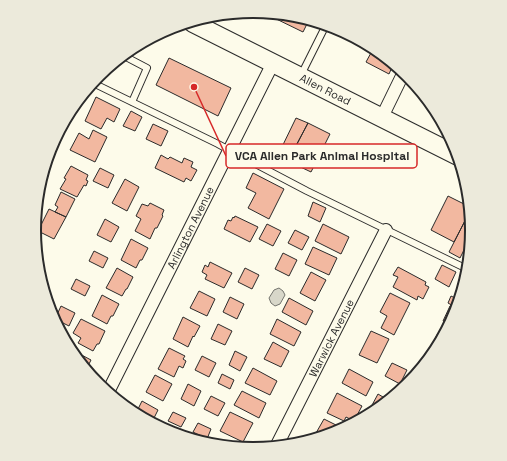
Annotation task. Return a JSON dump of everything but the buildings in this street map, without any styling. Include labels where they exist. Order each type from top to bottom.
[{"type":"main road","name":"Allen Road","points":[[199,25],[451,153]]},
{"type":"street","name":"Arlington Avenue","points":[[110,388],[273,63]]},
{"type":"street","points":[[382,117],[401,78]]},
{"type":"street","name":"Warwick Avenue","points":[[279,441],[386,230]]},
{"type":"lane","points":[[300,77],[324,30]]},
{"type":"lane","points":[[129,58],[147,68],[132,102]]},
{"type":"lane","points":[[98,85],[218,144],[307,191],[463,266]]},
{"type":"shaded area","points":[[279,288],[285,295],[280,304],[275,306],[271,303],[269,298],[274,290]]},
{"type":"place","name":"VCA Allen Park Animal Hospital","points":[[194,87]]}]
